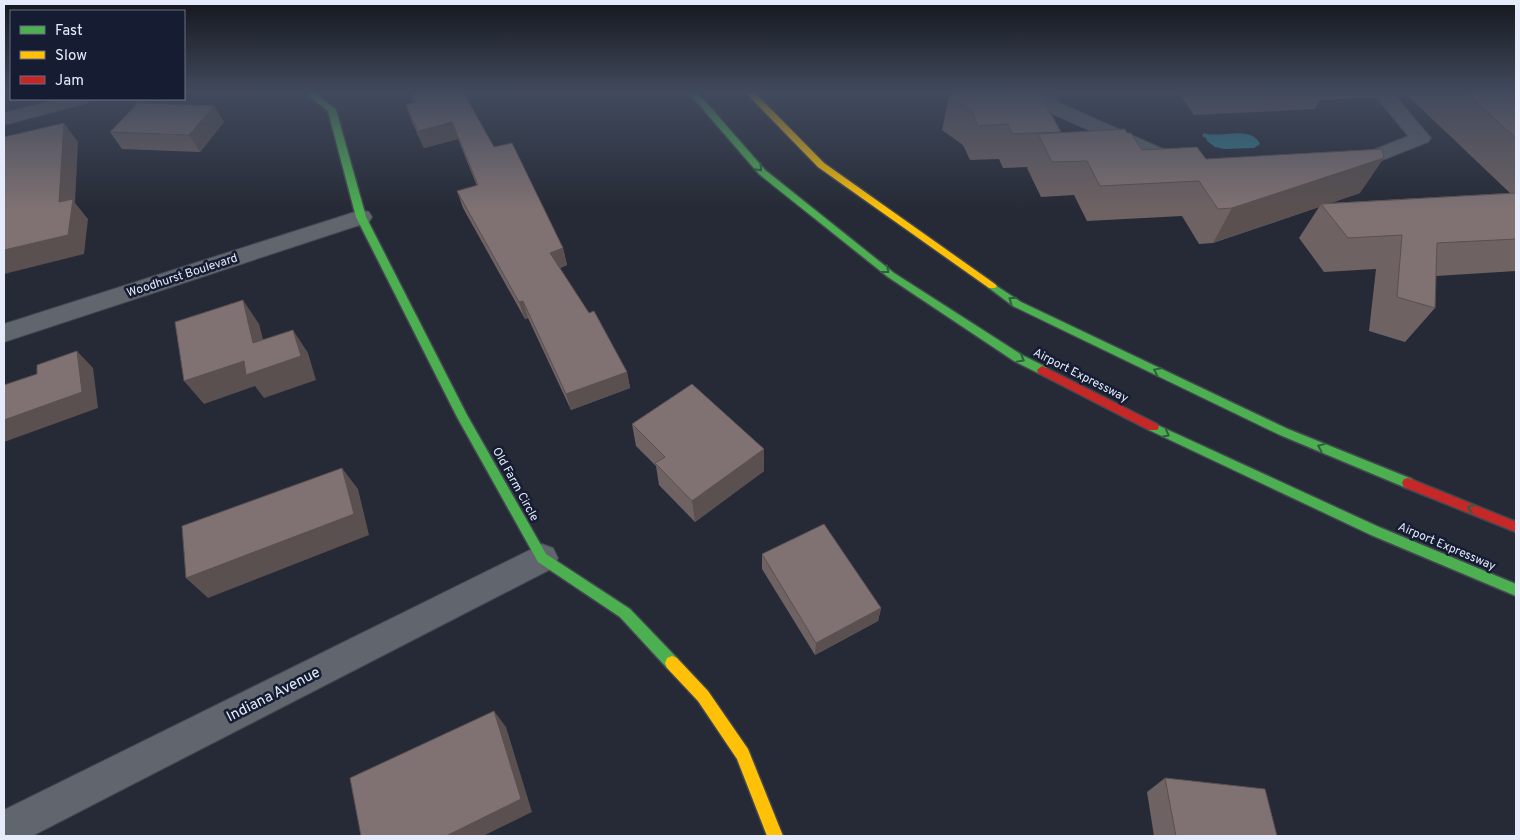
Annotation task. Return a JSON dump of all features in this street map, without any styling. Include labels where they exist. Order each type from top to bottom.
[{"type":"main road","name":"Old Farm Circle","points":[[338,131],[361,217],[463,417],[542,558],[625,613],[702,696],[743,754],[775,836]]},
{"type":"main road","name":"Airport Expressway","points":[[726,131],[762,172],[891,275],[1018,358],[1180,441],[1375,531],[1516,590]]},
{"type":"main road","points":[[788,131],[821,165],[1017,304],[1284,432],[1516,527]]},
{"type":"street","points":[[1108,131],[1198,171]]},
{"type":"street","points":[[1328,170],[1348,167],[1420,138],[1414,131]]},
{"type":"street","name":"Woodhurst Boulevard","points":[[4,333],[361,217]]},
{"type":"street","name":"Indiana Avenue","points":[[4,830],[542,558]]},
{"type":"water","points":[[1204,133],[1242,133],[1256,138],[1260,144],[1254,148],[1224,149],[1215,147],[1207,141],[1202,136]]},
{"type":"building","points":[[29,131],[63,131],[59,202],[73,199],[68,235],[4,250],[4,137]]},
{"type":"building","points":[[111,131],[192,131],[189,135]]},
{"type":"building","points":[[456,131],[485,131],[494,147],[512,143],[563,248],[550,253],[589,313],[594,311],[627,372],[566,394],[523,301],[519,302],[457,191],[478,185]]},
{"type":"building","points":[[1011,131],[1061,132],[1012,134]]},
{"type":"building","points":[[1126,131],[1131,133],[1142,150],[1197,147],[1206,159],[1382,149],[1384,158],[1232,208],[1218,209],[1199,181],[1100,186],[1087,161],[1052,162],[1038,134]]},
{"type":"building","points":[[1508,131],[1516,131],[1516,138]]},
{"type":"building","points":[[1516,193],[1516,239],[1437,243],[1435,308],[1397,297],[1402,235],[1348,238],[1321,204]]},
{"type":"building","points":[[243,300],[253,343],[293,330],[301,356],[246,375],[244,361],[184,381],[175,322]]},
{"type":"building","points":[[77,351],[82,392],[4,420],[4,385],[37,374],[37,365]]},
{"type":"building","points":[[692,384],[764,449],[692,501],[655,463],[665,457],[632,424]]},
{"type":"building","points":[[342,468],[354,514],[186,578],[182,526]]},
{"type":"building","points":[[824,524],[881,608],[816,643],[762,554]]},
{"type":"building","points":[[494,711],[521,799],[446,836],[361,836],[350,778]]},
{"type":"building","points":[[1165,778],[1265,789],[1277,836],[1176,836]]},
{"type":"traffic: fast","points":[[338,131],[361,217],[463,417],[542,558],[625,613],[672,663]]},
{"type":"traffic: fast","points":[[726,131],[762,172],[891,275],[1018,358],[1042,370]]},
{"type":"traffic: fast","points":[[992,286],[1017,304],[1284,432],[1408,483]]},
{"type":"traffic: fast","points":[[1153,427],[1375,531],[1516,590]]},
{"type":"traffic: slow","points":[[788,131],[821,165],[992,286]]},
{"type":"traffic: slow","points":[[672,663],[703,696],[743,754],[775,836]]},
{"type":"traffic: jam","points":[[1042,370],[1153,427]]},
{"type":"traffic: jam","points":[[1408,483],[1516,527]]}]
